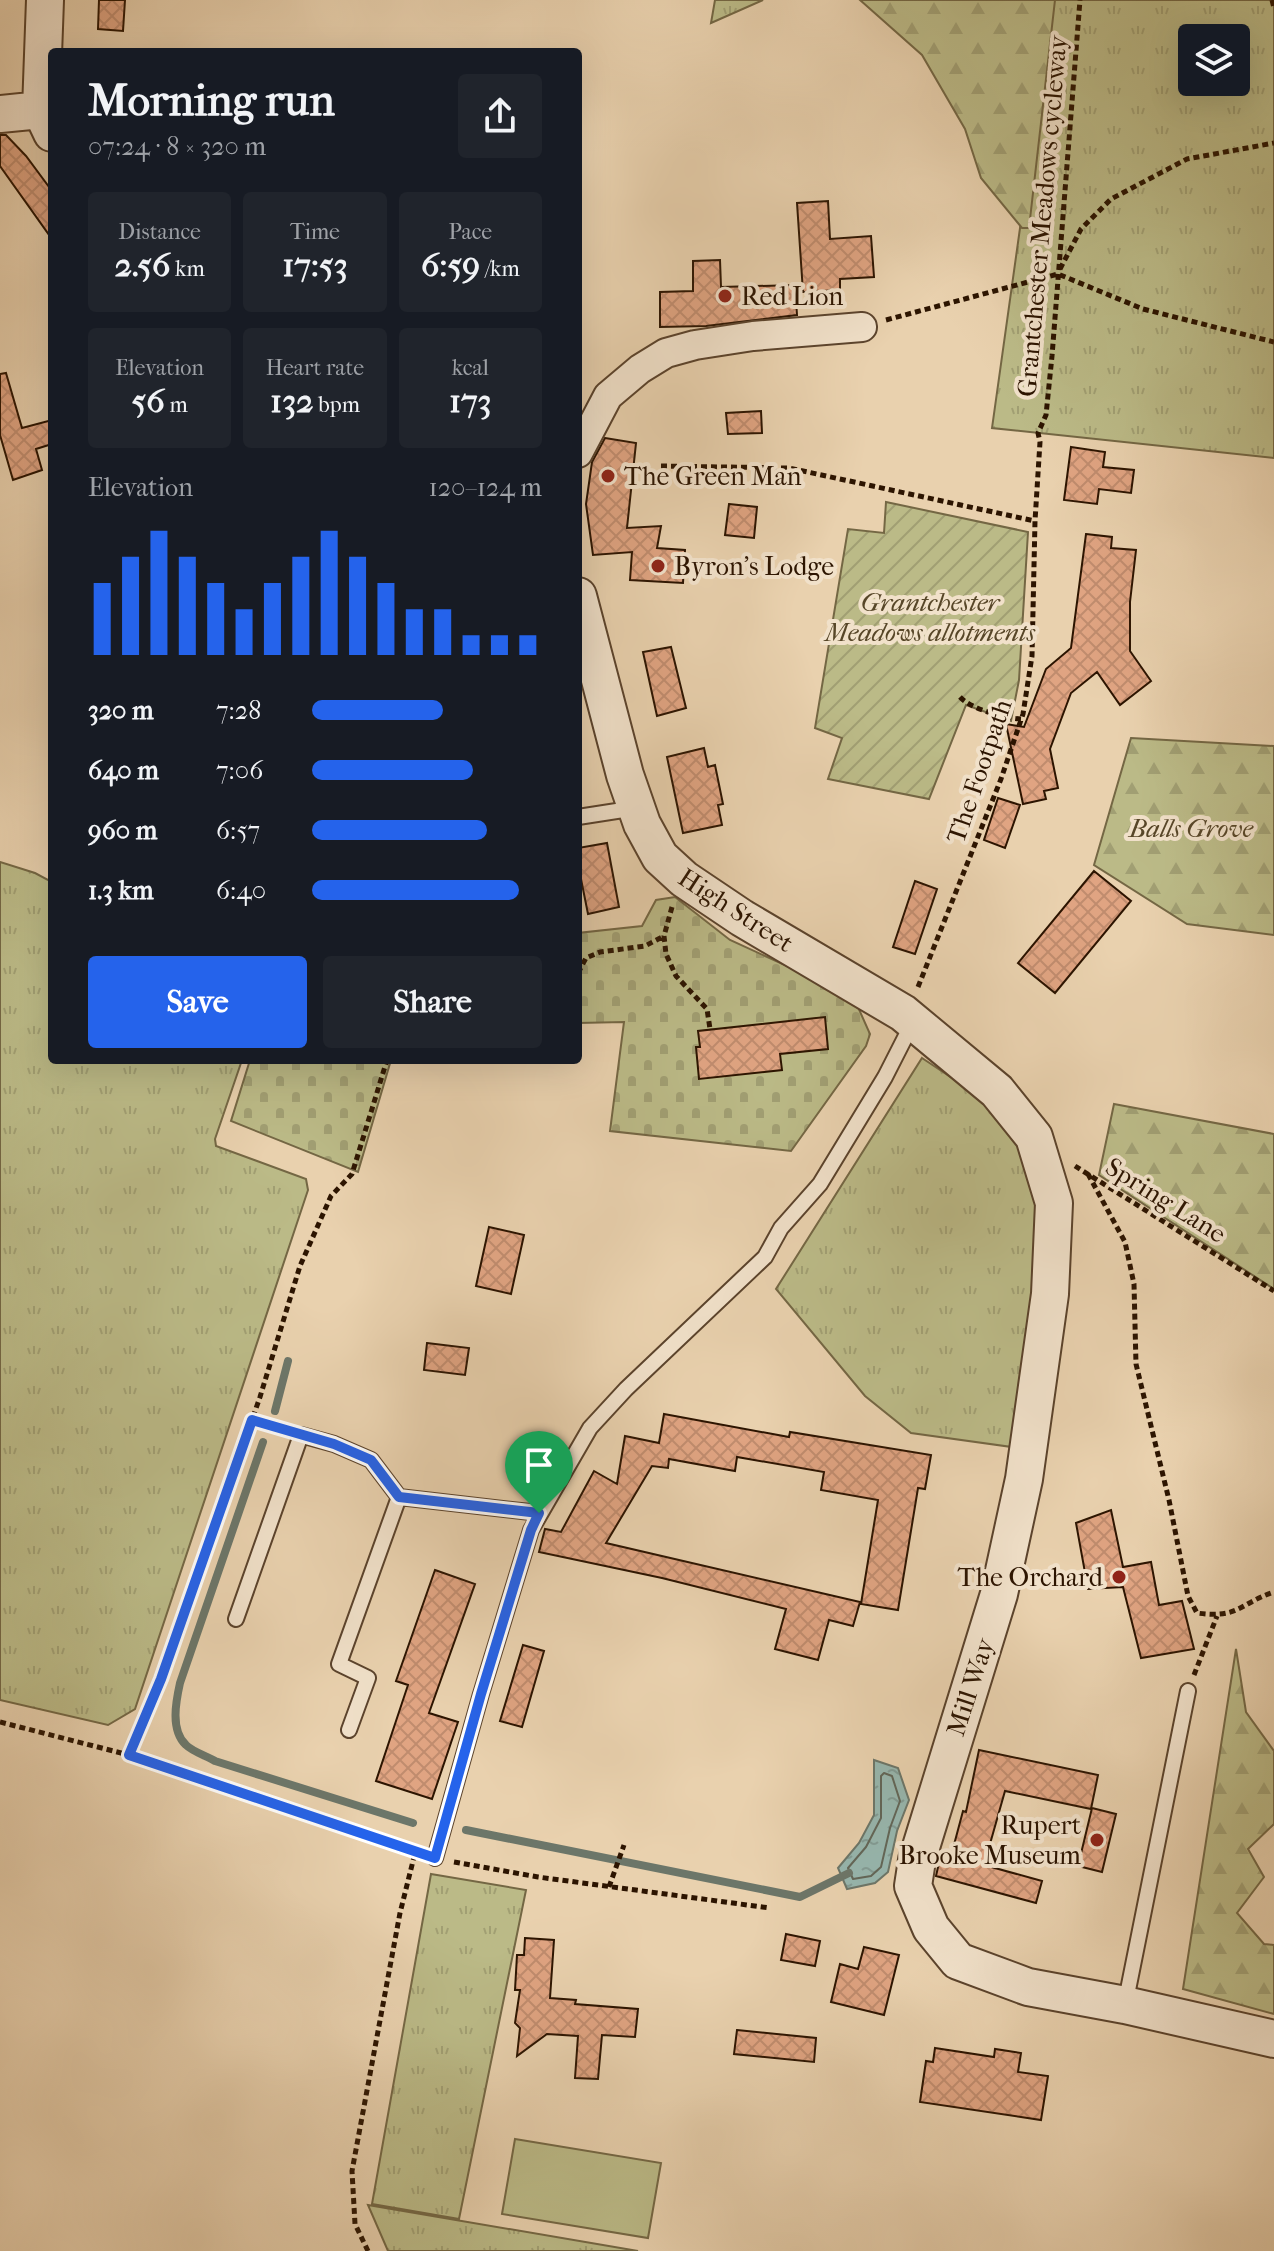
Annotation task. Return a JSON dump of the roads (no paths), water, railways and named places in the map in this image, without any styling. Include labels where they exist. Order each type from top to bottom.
[{"type":"street","points":[[0,114],[46,122],[45,0]]},
{"type":"street","points":[[582,445],[608,396],[640,369],[666,353],[753,336],[862,327]]},
{"type":"street","name":"High Street","points":[[582,611],[625,775],[636,808],[660,857],[684,879],[742,918],[908,1018],[997,1091]]},
{"type":"street","name":"Mill Way","points":[[997,1091],[1034,1137],[1054,1203],[1050,1294],[1024,1479],[999,1594],[917,1860],[913,1886],[931,1928],[958,1961],[1028,1987],[1125,2005],[1274,2039]]},
{"type":"lane","points":[[582,816],[636,808]]},
{"type":"lane","points":[[435,1858],[481,1694],[531,1530],[539,1513],[590,1428],[626,1389],[765,1257],[781,1228],[820,1184],[885,1077],[908,1018]]},
{"type":"lane","points":[[236,1619],[301,1435],[334,1444],[371,1460],[399,1497],[539,1513]]},
{"type":"lane","points":[[349,1730],[368,1678],[339,1664],[399,1497]]},
{"type":"lane","points":[[1125,2005],[1188,1691]]},
{"type":"water","points":[[874,1760],[898,1768],[909,1800],[897,1831],[888,1872],[875,1883],[847,1889],[838,1868],[859,1843],[874,1815]]},
{"type":"waterway","points":[[275,1411],[288,1361]]},
{"type":"waterway","points":[[263,1442],[180,1683],[176,1715],[178,1732],[189,1747],[215,1761],[413,1823]]},
{"type":"waterway","points":[[466,1830],[800,1897],[849,1873]]},
{"type":"place","name":"Red Lion","points":[[725,296]]},
{"type":"place","name":"The Green Man","points":[[608,476]]},
{"type":"place","name":"Byron's Lodge","points":[[658,566]]},
{"type":"place","name":"The Orchard","points":[[1119,1577]]},
{"type":"place","name":"Rupert Brooke Museum","points":[[1097,1840]]},
{"type":"park label","name":"Grantchester Meadows allotments","points":[[930,617]]},
{"type":"park label","name":"Balls Grove","points":[[1191,828]]}]
